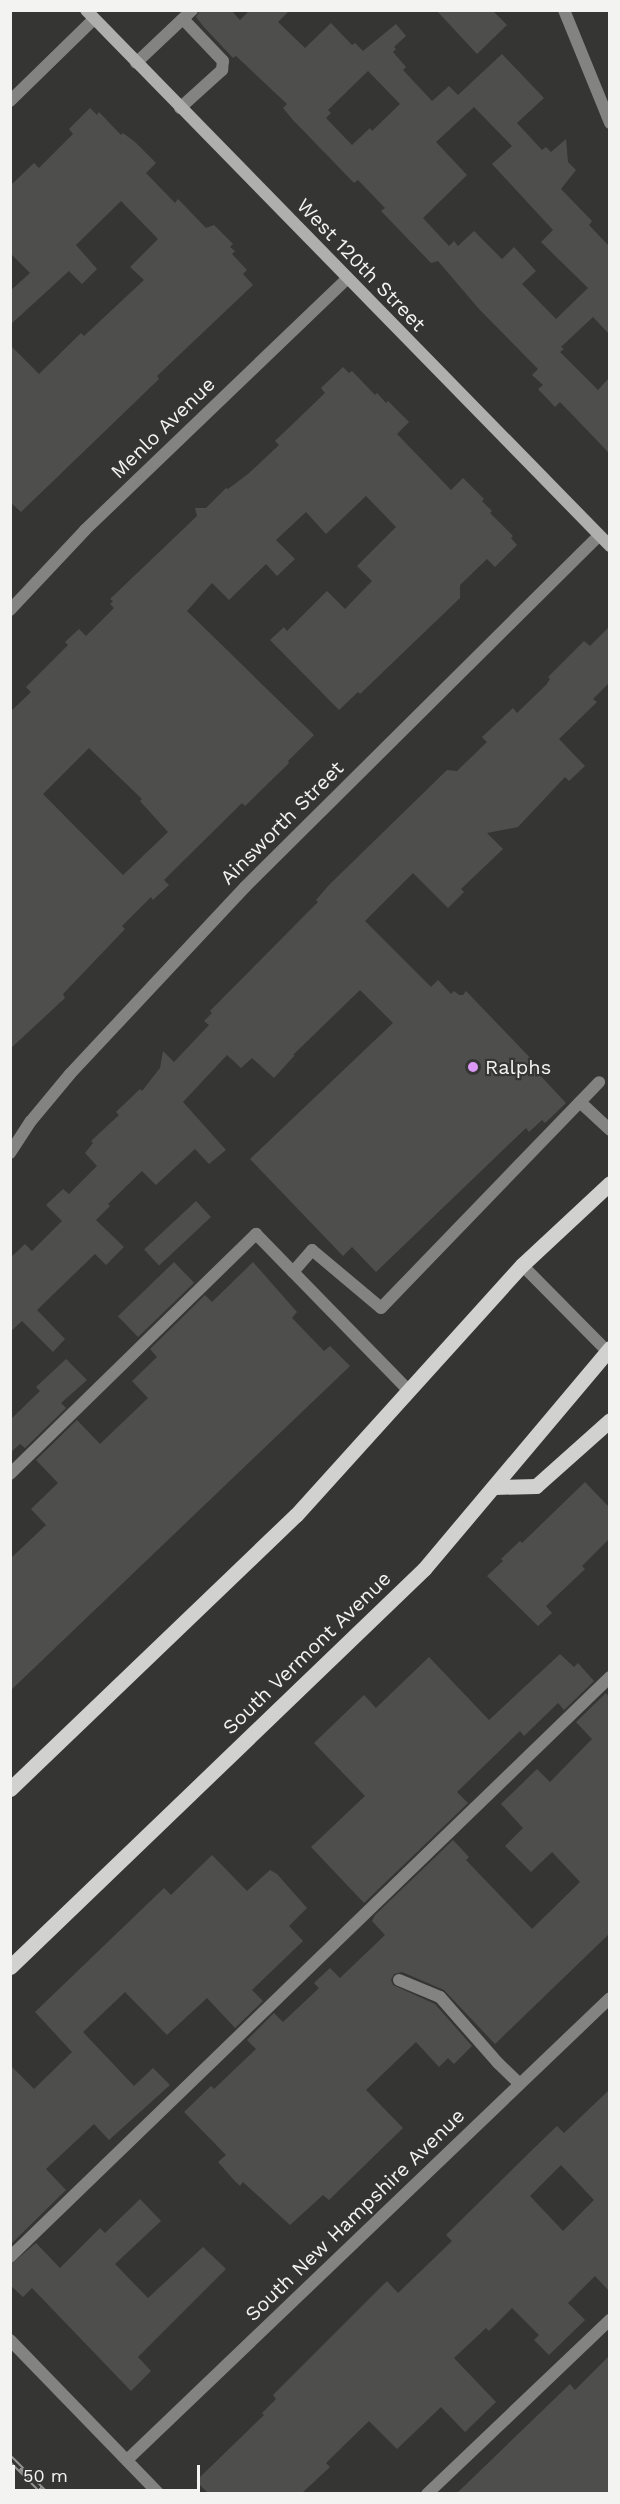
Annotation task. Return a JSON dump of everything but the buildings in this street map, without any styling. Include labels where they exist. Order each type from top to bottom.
[{"type":"main road","points":[[10,1789],[296,1515],[522,1265],[609,1183]]},
{"type":"main road","name":"South Vermont Avenue","points":[[10,1967],[424,1569],[608,1351]]},
{"type":"main road","points":[[494,1487],[536,1486],[609,1420]]},
{"type":"street","points":[[564,10],[609,123]]},
{"type":"street","points":[[10,101],[90,15]]},
{"type":"street","name":"West 120th Street","points":[[90,15],[609,546]]},
{"type":"street","points":[[136,63],[187,15],[223,61],[222,70],[180,108]]},
{"type":"street","name":"Menlo Avenue","points":[[10,610],[85,530],[347,279]]},
{"type":"street","name":"Ainsworth Street","points":[[10,1153],[31,1121],[70,1074],[244,887],[599,536]]},
{"type":"street","points":[[293,1272],[312,1250],[381,1308],[599,1082]]},
{"type":"street","points":[[580,1102],[609,1130]]},
{"type":"street","points":[[10,1474],[256,1234],[409,1391]]},
{"type":"street","points":[[522,1265],[608,1351]]},
{"type":"street","points":[[10,2257],[609,1677]]},
{"type":"street","points":[[399,1980],[440,1997],[498,2063],[520,2084]]},
{"type":"street","name":"South New Hampshire Avenue","points":[[127,2460],[609,1998]]},
{"type":"street","points":[[427,2493],[609,2320]]},
{"type":"street","points":[[10,2340],[159,2493]]},
{"type":"railway","points":[[10,2458],[46,2494]]},
{"type":"place","name":"Ralphs","points":[[473,1067]]}]
